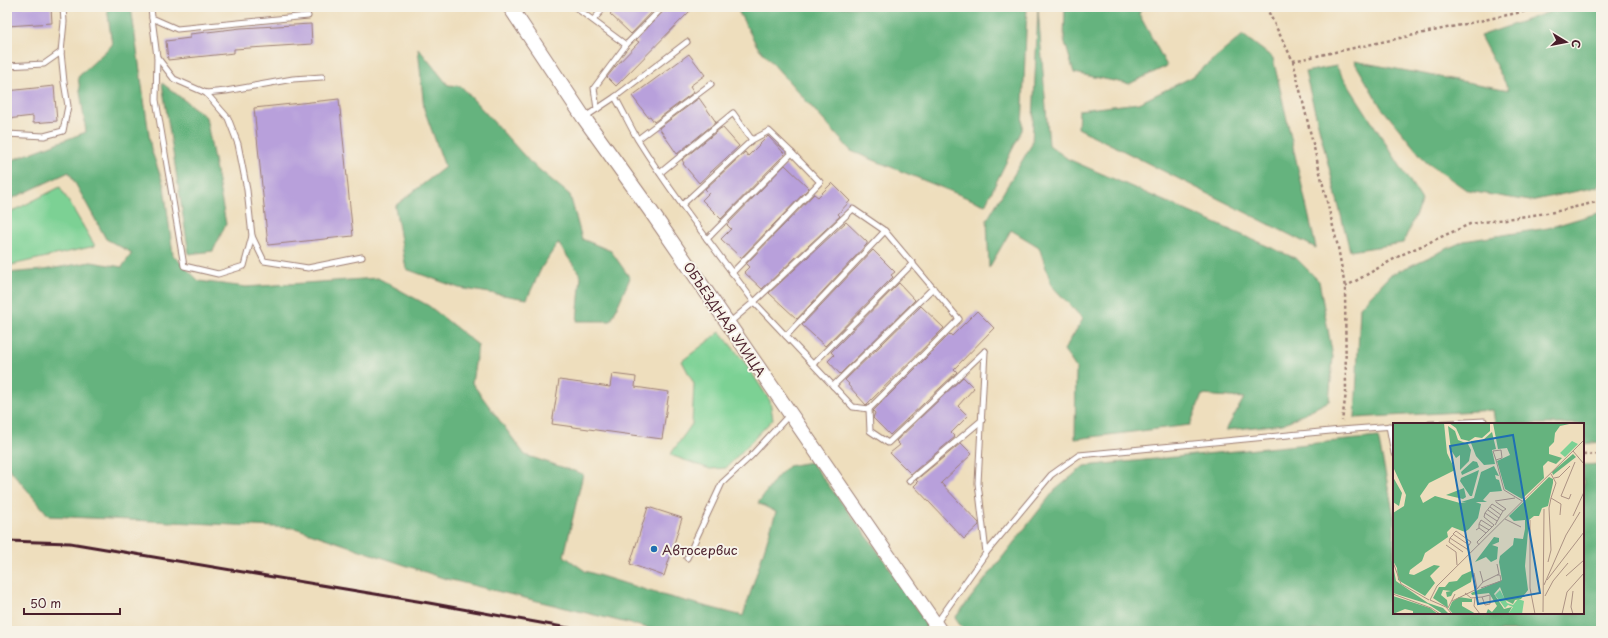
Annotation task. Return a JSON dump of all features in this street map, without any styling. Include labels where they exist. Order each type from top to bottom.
[{"type":"main road","name":"ОБЪЕЗДНАЯ УЛИЦА","points":[[512,10],[584,118],[650,210],[938,628]]},
{"type":"lane","points":[[7,134],[44,136],[63,131],[68,106],[61,52],[64,22],[63,7]]},
{"type":"lane","points":[[151,7],[157,57],[156,100],[184,266],[218,274],[244,266],[252,236]]},
{"type":"lane","points":[[512,10],[528,7]]},
{"type":"lane","points":[[575,7],[626,45]]},
{"type":"lane","points":[[592,20],[605,7]]},
{"type":"lane","points":[[597,109],[594,88],[626,45],[663,7]]},
{"type":"lane","points":[[152,18],[177,29],[308,16]]},
{"type":"lane","points":[[584,118],[615,97],[688,42]]},
{"type":"lane","points":[[7,66],[44,64],[61,52]]},
{"type":"lane","points":[[157,57],[174,79],[206,93],[228,118],[238,144],[247,190],[252,236],[264,261],[308,268],[362,257]]},
{"type":"lane","points":[[206,93],[226,92],[293,79],[322,77]]},
{"type":"lane","points":[[638,140],[711,84]]},
{"type":"lane","points":[[615,97],[638,140],[682,205],[754,302],[853,407],[869,409]]},
{"type":"lane","points":[[660,172],[733,113],[752,140]]},
{"type":"lane","points":[[682,205],[752,140],[769,131],[820,182],[732,273]]},
{"type":"lane","points":[[707,239],[792,153]]},
{"type":"lane","points":[[728,324],[754,302],[853,209],[885,231],[959,319],[869,409],[870,431],[888,443],[985,351],[978,483],[986,553]]},
{"type":"lane","points":[[786,336],[885,231]]},
{"type":"lane","points":[[813,364],[913,263]]},
{"type":"lane","points":[[833,386],[933,288]]},
{"type":"lane","points":[[687,558],[722,483],[750,457],[790,414]]},
{"type":"lane","points":[[910,481],[982,420]]},
{"type":"lane","points":[[1448,423],[1484,421],[1484,423]]},
{"type":"lane","points":[[938,628],[986,553],[1051,475],[1079,455],[1392,426],[1393,440]]},
{"type":"path","points":[[1266,7],[1293,61],[1338,247],[1345,287],[1346,393],[1340,430]]},
{"type":"path","points":[[1293,61],[1526,11],[1537,7]]},
{"type":"path","points":[[1345,287],[1401,255],[1470,224],[1554,212],[1601,201]]},
{"type":"path","points":[[1584,455],[1601,454]]},
{"type":"green space","points":[[107,7],[131,7],[151,149],[164,186],[173,255],[199,281],[246,287],[378,278],[429,306],[478,345],[472,383],[525,455],[583,474],[564,556],[585,571],[662,595],[743,616],[776,512],[758,503],[777,477],[788,466],[811,462],[875,547],[932,631],[660,631],[443,578],[295,528],[49,516],[7,466],[7,273],[43,270],[91,262],[122,267],[132,253],[106,239],[69,172],[7,201],[7,162],[86,132],[78,77],[112,45]]},
{"type":"green space","points":[[736,7],[1027,7],[1022,130],[985,205],[851,151],[757,46]]},
{"type":"green space","points":[[1065,7],[1142,7],[1139,14],[1167,66],[1129,84],[1074,73],[1064,39]]},
{"type":"green space","points":[[1601,7],[1601,180],[1597,187],[1530,201],[1468,191],[1426,162],[1381,107],[1354,61],[1509,90],[1480,36],[1561,8]]},
{"type":"green space","points":[[1038,10],[1049,145],[1068,159],[1297,259],[1319,281],[1333,357],[1329,401],[1283,424],[1226,430],[1244,398],[1202,395],[1190,425],[1075,439],[1076,368],[1064,350],[1083,319],[1052,286],[1039,247],[1011,230],[989,268],[987,220],[1032,144]]},
{"type":"green space","points":[[1243,35],[1273,58],[1316,248],[1078,128],[1079,110],[1139,103],[1192,77]]},
{"type":"green space","points":[[418,48],[448,85],[461,86],[530,162],[570,195],[582,239],[611,251],[630,278],[611,321],[577,321],[581,276],[558,243],[542,267],[527,299],[459,288],[406,269],[395,206],[445,167],[424,109]]},
{"type":"green space","points":[[1336,66],[1422,200],[1403,243],[1350,251],[1305,72]]},
{"type":"green space","points":[[162,83],[206,117],[226,224],[213,251],[189,254]]},
{"type":"green space","points":[[60,187],[95,246],[7,266],[7,214]]},
{"type":"green space","points":[[1601,212],[1601,442],[1584,444],[1584,423],[1495,423],[1493,410],[1355,418],[1360,307],[1390,275],[1464,241],[1548,228]]},
{"type":"green space","points":[[720,332],[746,364],[770,401],[773,419],[726,468],[710,469],[670,455],[692,424],[694,384],[682,361]]},
{"type":"green space","points":[[1378,437],[1393,511],[1393,614],[1584,614],[1584,465],[1601,464],[1601,631],[964,631],[955,618],[1054,491],[1084,466]]},
{"type":"building","points":[[7,7],[51,7],[52,23],[7,26]]},
{"type":"building","points":[[617,7],[657,7],[631,34],[610,14]]},
{"type":"building","points":[[667,7],[694,7],[616,86],[607,77],[639,42],[636,40]]},
{"type":"building","points":[[311,24],[312,44],[234,49],[234,53],[168,60],[166,41],[190,38],[190,34],[241,28]]},
{"type":"building","points":[[689,54],[705,75],[690,86],[694,92],[654,122],[650,116],[648,117],[632,96]]},
{"type":"building","points":[[54,86],[57,121],[33,123],[33,116],[7,119],[7,91]]},
{"type":"building","points":[[699,98],[716,122],[677,154],[659,128]]},
{"type":"building","points":[[339,99],[353,236],[268,245],[254,108]]},
{"type":"building","points":[[721,128],[723,128],[739,146],[699,183],[683,164],[684,163],[682,160]]},
{"type":"building","points":[[768,136],[785,154],[721,219],[702,200],[709,193],[705,189],[745,152],[748,156]]},
{"type":"building","points":[[785,165],[809,188],[741,258],[721,239],[731,229],[727,225]]},
{"type":"building","points":[[832,183],[850,201],[838,214],[840,216],[762,289],[744,272],[749,267],[746,264],[814,194],[818,197]]},
{"type":"building","points":[[846,222],[867,242],[867,244],[797,319],[769,293]]},
{"type":"building","points":[[873,250],[895,272],[891,275],[893,277],[825,346],[802,325]]},
{"type":"building","points":[[899,283],[915,300],[840,374],[828,361],[834,355],[831,352]]},
{"type":"building","points":[[921,306],[944,328],[866,405],[845,380]]},
{"type":"building","points":[[977,311],[994,328],[954,369],[957,372],[890,435],[873,418],[875,413],[873,411],[950,334],[952,336]]},
{"type":"building","points":[[612,374],[636,377],[635,387],[669,392],[662,439],[552,424],[559,380],[610,387]]},
{"type":"building","points":[[963,377],[974,388],[958,406],[968,416],[951,433],[955,437],[911,474],[890,453],[900,445],[896,441]]},
{"type":"building","points":[[961,443],[972,454],[941,483],[979,523],[979,525],[964,539],[914,486],[918,482],[916,480]]},
{"type":"building","points":[[648,507],[682,518],[664,576],[630,564]]},
{"type":"railway","points":[[7,541],[70,543],[429,603],[585,631]]},
{"type":"place","name":"Автосервис","points":[[654,549]]}]
